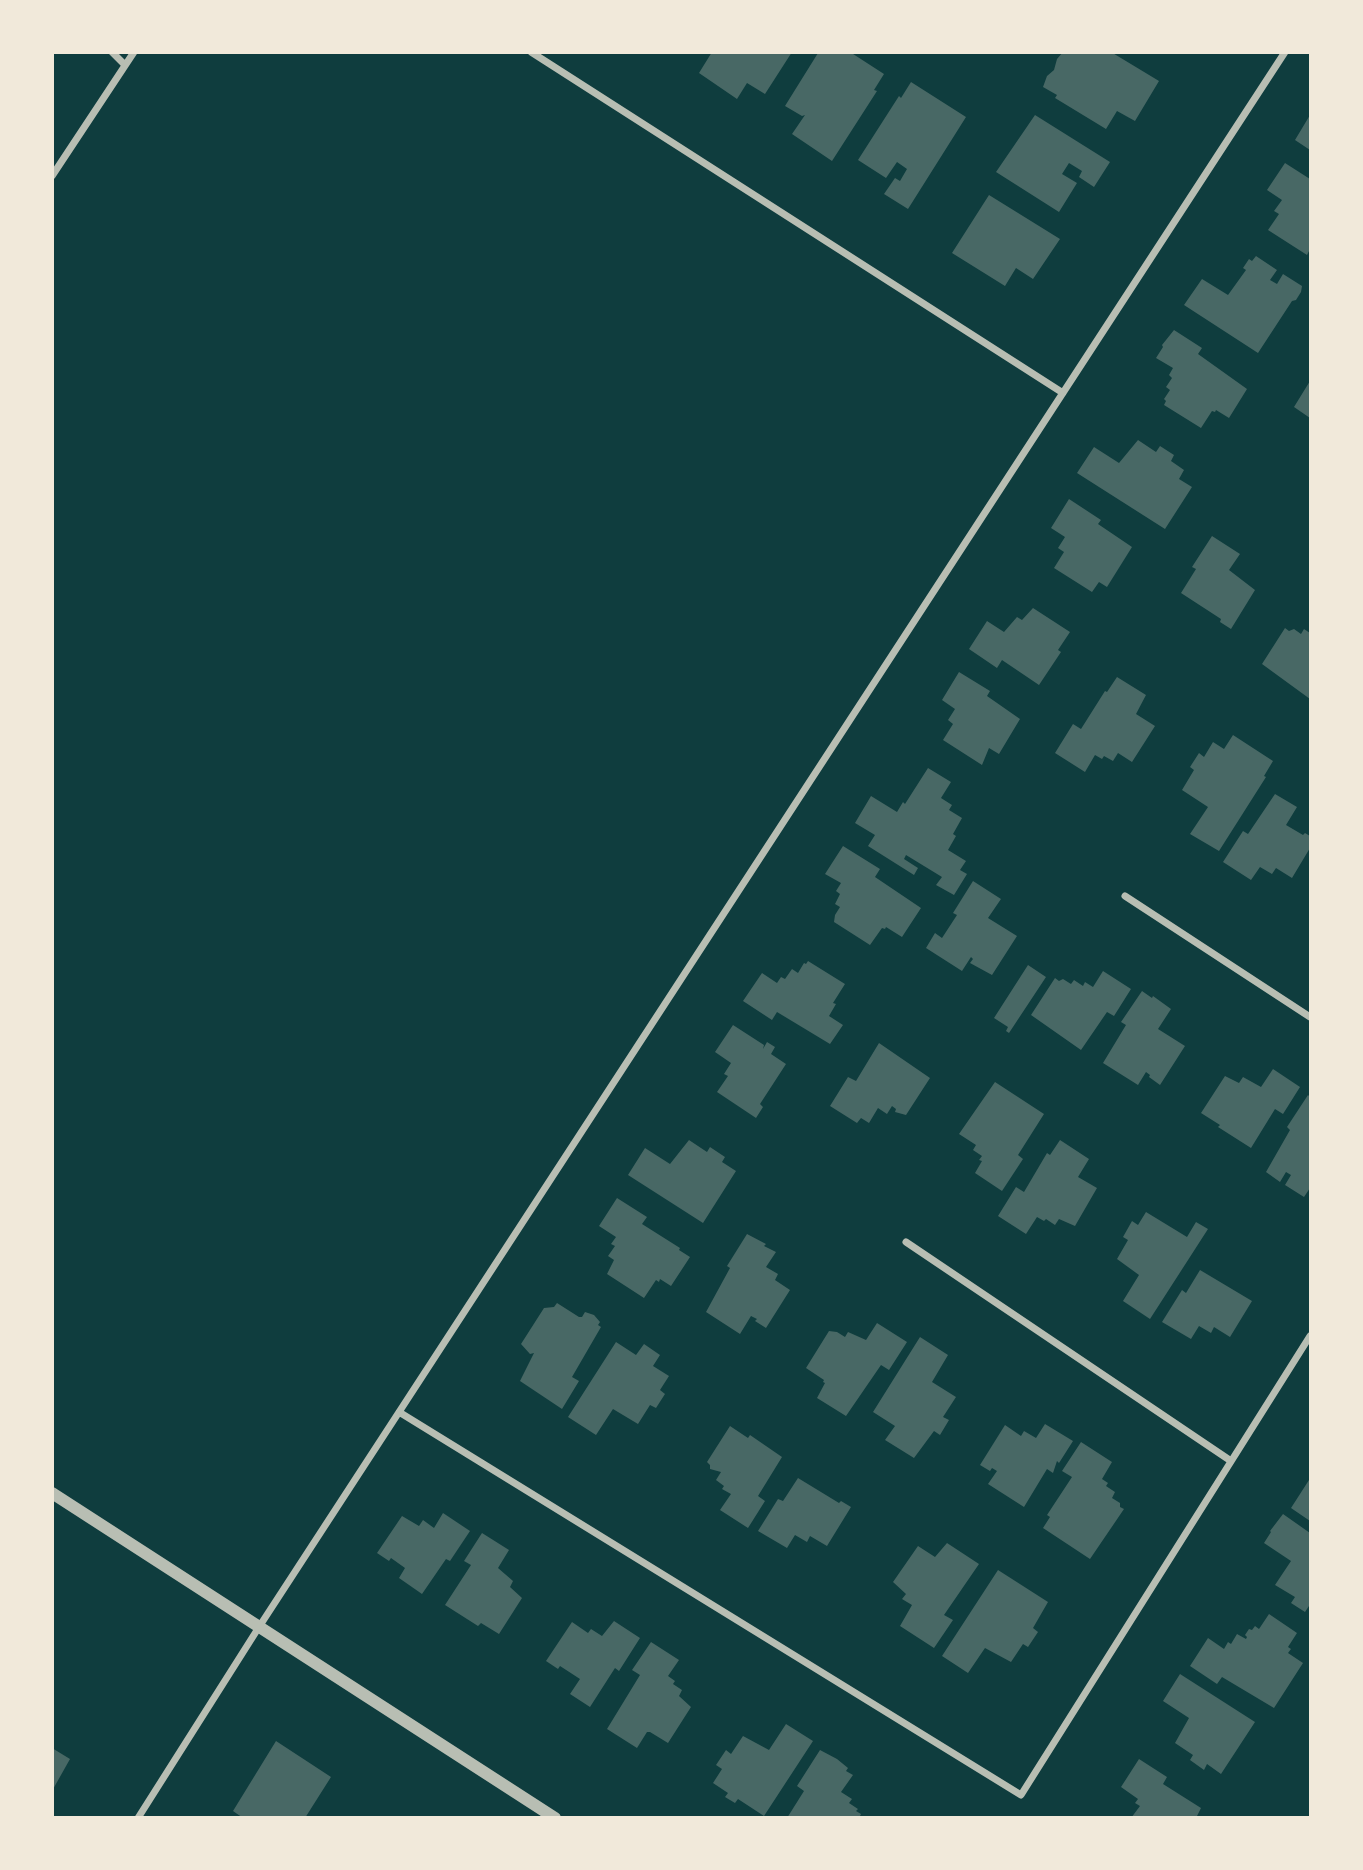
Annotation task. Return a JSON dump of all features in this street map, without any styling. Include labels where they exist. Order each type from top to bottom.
[{"type":"street","points":[[112,52],[125,65]]},
{"type":"street","points":[[52,176],[134,52]]},
{"type":"street","points":[[531,52],[1063,393]]},
{"type":"street","points":[[138,1818],[259,1627],[1285,52]]},
{"type":"street","points":[[1125,896],[1311,1017]]},
{"type":"street","points":[[906,1242],[1231,1461]]},
{"type":"street","points":[[399,1412],[1021,1795],[1311,1336]]},
{"type":"street","points":[[52,1493],[555,1818]]},
{"type":"building","points":[[712,52],[792,52],[765,94],[747,83],[737,99],[699,73]]},
{"type":"building","points":[[821,52],[850,52],[884,74],[874,90],[877,91],[832,161],[792,134],[805,115],[802,116],[785,106]]},
{"type":"building","points":[[1063,52],[1111,52],[1159,81],[1135,121],[1117,111],[1106,129],[1055,98],[1057,95],[1043,87]]},
{"type":"building","points":[[911,82],[966,117],[908,209],[884,194],[895,178],[900,181],[907,169],[897,162],[886,178],[858,160]]},
{"type":"building","points":[[1035,115],[1110,162],[1094,187],[1079,177],[1082,171],[1069,163],[1062,174],[1077,183],[1059,212],[996,172]]},
{"type":"building","points":[[1310,115],[1310,150],[1295,140]]},
{"type":"building","points":[[1285,163],[1310,179],[1310,249],[1307,255],[1268,230],[1279,214],[1274,211],[1282,200],[1267,190]]},
{"type":"building","points":[[989,195],[1060,239],[1033,279],[1016,268],[1005,286],[952,253]]},
{"type":"building","points":[[1256,256],[1277,270],[1270,280],[1277,284],[1283,274],[1302,286],[1296,300],[1292,301],[1258,353],[1184,305],[1202,279],[1228,295],[1246,270],[1243,268],[1249,259],[1252,261]]},
{"type":"building","points":[[1174,330],[1202,348],[1198,354],[1247,389],[1229,418],[1216,410],[1212,411],[1201,428],[1164,405],[1164,399],[1170,390],[1166,387],[1172,378],[1169,375],[1173,368],[1156,358]]},
{"type":"building","points":[[1310,381],[1310,418],[1294,407]]},
{"type":"building","points":[[1138,440],[1156,452],[1160,446],[1174,455],[1171,461],[1184,470],[1179,479],[1192,487],[1165,529],[1077,473],[1094,447],[1119,463]]},
{"type":"building","points":[[1069,499],[1101,520],[1098,524],[1132,547],[1107,587],[1099,582],[1092,592],[1054,568],[1064,552],[1058,548],[1065,537],[1051,528]]},
{"type":"building","points":[[1212,536],[1240,554],[1229,570],[1255,590],[1231,629],[1220,622],[1221,619],[1181,593],[1196,569],[1192,567]]},
{"type":"building","points":[[1033,608],[1070,632],[1058,650],[1061,652],[1039,685],[1002,660],[997,668],[969,649],[987,621],[1004,632],[1017,617],[1022,620]]},
{"type":"building","points":[[1285,628],[1289,631],[1294,629],[1301,634],[1304,629],[1310,633],[1310,699],[1262,664]]},
{"type":"building","points":[[959,672],[990,691],[987,696],[1020,719],[999,754],[989,748],[982,765],[943,740],[953,724],[948,720],[955,709],[942,700]]},
{"type":"building","points":[[1117,677],[1146,695],[1136,714],[1155,726],[1132,762],[1118,753],[1113,761],[1095,755],[1085,772],[1055,753],[1073,724],[1081,729]]},
{"type":"building","points":[[1233,735],[1273,761],[1264,776],[1266,777],[1219,851],[1190,834],[1208,807],[1182,790],[1194,770],[1190,767],[1199,753],[1204,757],[1213,742],[1224,749]]},
{"type":"building","points":[[928,768],[951,782],[941,798],[952,805],[949,810],[962,818],[948,850],[966,861],[960,870],[967,874],[954,895],[936,885],[942,877],[906,855],[904,859],[918,868],[914,875],[868,846],[875,835],[855,823],[871,796],[897,812]]},
{"type":"building","points":[[1275,794],[1297,807],[1286,825],[1310,836],[1310,848],[1292,878],[1276,868],[1272,874],[1260,867],[1251,880],[1223,862],[1243,831],[1248,834]]},
{"type":"building","points":[[843,846],[880,869],[875,877],[921,908],[902,937],[886,927],[882,928],[870,945],[834,922],[840,907],[835,904],[840,894],[836,891],[841,883],[825,874]]},
{"type":"building","points":[[973,881],[1001,899],[988,918],[1017,936],[992,975],[970,963],[973,959],[971,957],[962,971],[926,948],[935,933],[942,938],[957,915],[953,913]]},
{"type":"building","points":[[808,961],[845,984],[833,1003],[836,1004],[829,1016],[843,1025],[830,1044],[777,1012],[772,1020],[743,1001],[762,973],[777,983],[781,977],[785,979],[792,969],[798,973]]},
{"type":"building","points":[[1028,965],[1046,977],[1009,1033],[1006,1031],[1008,1027],[994,1018]]},
{"type":"building","points":[[1103,971],[1131,989],[1114,1016],[1107,1012],[1081,1050],[1031,1015],[1055,978],[1071,984],[1074,980],[1083,986],[1085,982],[1093,987]]},
{"type":"building","points":[[1142,991],[1171,1009],[1158,1029],[1185,1046],[1160,1085],[1146,1072],[1138,1085],[1103,1063],[1126,1025],[1121,1022]]},
{"type":"building","points":[[733,1025],[764,1045],[763,1049],[767,1042],[775,1047],[771,1054],[786,1064],[760,1104],[763,1107],[756,1118],[717,1092],[728,1076],[724,1074],[731,1063],[715,1052]]},
{"type":"building","points":[[879,1043],[930,1078],[906,1115],[895,1112],[896,1109],[892,1106],[887,1114],[878,1108],[869,1123],[861,1118],[857,1123],[830,1106],[848,1077],[856,1081]]},
{"type":"building","points":[[1273,1069],[1300,1087],[1283,1114],[1275,1109],[1251,1148],[1201,1113],[1225,1076],[1239,1083],[1243,1077],[1261,1087]]},
{"type":"building","points":[[995,1082],[1044,1114],[1018,1155],[1023,1159],[1002,1191],[975,1173],[982,1156],[973,1150],[976,1145],[959,1134]]},
{"type":"building","points":[[1308,1095],[1310,1188],[1304,1197],[1285,1185],[1291,1175],[1286,1172],[1280,1182],[1266,1172],[1290,1130],[1287,1127]]},
{"type":"building","points":[[689,1140],[707,1152],[710,1147],[725,1157],[722,1162],[736,1171],[703,1223],[628,1175],[645,1148],[670,1164]]},
{"type":"building","points":[[1060,1140],[1089,1159],[1078,1177],[1097,1188],[1075,1226],[1059,1219],[1055,1225],[1037,1217],[1026,1234],[998,1216],[1016,1187],[1024,1192],[1047,1153],[1050,1155]]},
{"type":"building","points":[[617,1198],[647,1217],[642,1224],[690,1257],[671,1286],[660,1279],[659,1282],[656,1280],[644,1298],[607,1274],[614,1260],[608,1256],[615,1246],[611,1244],[616,1237],[599,1226]]},
{"type":"building","points":[[1146,1212],[1187,1237],[1196,1222],[1208,1229],[1150,1319],[1123,1301],[1139,1275],[1117,1259],[1128,1240],[1123,1237],[1132,1221],[1138,1225]]},
{"type":"building","points":[[747,1234],[776,1252],[766,1267],[778,1274],[775,1280],[790,1290],[766,1328],[751,1316],[740,1334],[706,1312],[730,1268],[727,1266]]},
{"type":"building","points":[[1200,1270],[1252,1301],[1230,1337],[1214,1327],[1211,1333],[1199,1326],[1191,1339],[1162,1322],[1182,1290],[1186,1293]]},
{"type":"building","points":[[557,1303],[579,1317],[585,1312],[594,1315],[601,1327],[572,1377],[579,1381],[562,1409],[520,1381],[534,1353],[530,1354],[521,1344],[544,1308],[554,1307]]},
{"type":"building","points":[[877,1323],[907,1342],[889,1370],[881,1365],[846,1416],[817,1398],[824,1380],[806,1368],[829,1331],[845,1337],[848,1332],[866,1340]]},
{"type":"building","points":[[920,1337],[948,1355],[932,1382],[956,1397],[943,1417],[949,1420],[940,1435],[934,1431],[914,1458],[885,1440],[895,1426],[873,1412]]},
{"type":"building","points":[[616,1342],[636,1355],[644,1344],[660,1355],[653,1366],[669,1376],[660,1390],[665,1394],[656,1408],[650,1405],[638,1424],[613,1409],[596,1435],[568,1417]]},
{"type":"building","points":[[1045,1424],[1073,1441],[1059,1463],[1057,1461],[1053,1473],[1047,1469],[1024,1507],[988,1484],[997,1471],[992,1468],[990,1471],[980,1465],[1005,1425],[1021,1436],[1024,1431],[1036,1438]]},
{"type":"building","points":[[730,1426],[748,1438],[750,1435],[782,1457],[758,1496],[765,1501],[748,1528],[720,1510],[731,1494],[722,1489],[724,1486],[716,1480],[721,1472],[710,1469],[707,1462]]},
{"type":"building","points":[[1081,1442],[1112,1462],[1102,1479],[1108,1483],[1106,1486],[1115,1492],[1112,1498],[1124,1509],[1090,1559],[1043,1528],[1050,1517],[1047,1515],[1072,1477],[1062,1471]]},
{"type":"building","points":[[798,1478],[839,1503],[841,1501],[851,1507],[827,1546],[810,1536],[807,1542],[795,1535],[787,1548],[758,1531],[778,1499],[783,1501]]},
{"type":"building","points":[[1310,1481],[1310,1521],[1291,1508]]},
{"type":"building","points":[[443,1513],[470,1531],[450,1561],[446,1559],[422,1594],[399,1578],[405,1568],[391,1558],[389,1561],[377,1553],[402,1516],[419,1526],[423,1520],[434,1528]]},
{"type":"building","points":[[1283,1514],[1310,1533],[1310,1608],[1309,1606],[1305,1612],[1291,1603],[1295,1597],[1275,1585],[1291,1561],[1264,1543]]},
{"type":"building","points":[[482,1533],[509,1550],[498,1568],[513,1581],[510,1587],[522,1598],[499,1634],[481,1623],[478,1626],[445,1605],[471,1565],[464,1561]]},
{"type":"building","points":[[947,1543],[979,1564],[944,1615],[953,1620],[934,1648],[900,1626],[912,1605],[902,1599],[906,1594],[893,1582],[918,1546],[935,1557]]},
{"type":"building","points":[[998,1570],[1048,1602],[1033,1628],[1038,1632],[1028,1647],[1023,1644],[1011,1662],[985,1648],[968,1673],[942,1656]]},
{"type":"building","points":[[1269,1614],[1297,1633],[1288,1647],[1291,1649],[1288,1653],[1303,1663],[1274,1708],[1222,1677],[1217,1684],[1190,1666],[1208,1638],[1224,1649],[1237,1634],[1246,1639],[1245,1635],[1249,1629],[1252,1630],[1255,1626],[1259,1629]]},
{"type":"building","points":[[614,1621],[640,1638],[619,1671],[615,1668],[590,1707],[570,1694],[580,1679],[560,1666],[558,1669],[546,1661],[572,1622],[588,1633],[591,1629],[602,1636]]},
{"type":"building","points":[[651,1642],[679,1660],[668,1676],[675,1681],[673,1684],[682,1690],[679,1696],[691,1707],[668,1743],[647,1732],[637,1748],[607,1729],[640,1675],[632,1670]]},
{"type":"building","points":[[1180,1674],[1255,1722],[1221,1774],[1207,1764],[1204,1770],[1190,1760],[1193,1755],[1175,1743],[1189,1718],[1163,1701]]},
{"type":"building","points":[[786,1724],[813,1741],[764,1816],[738,1799],[735,1803],[725,1797],[728,1793],[713,1783],[722,1769],[716,1765],[726,1750],[731,1754],[743,1736],[769,1750]]},
{"type":"building","points":[[276,1741],[331,1777],[305,1818],[243,1818],[233,1811]]},
{"type":"building","points":[[52,1748],[70,1759],[52,1791]]},
{"type":"building","points":[[820,1750],[837,1759],[848,1768],[846,1771],[853,1775],[841,1792],[852,1799],[849,1803],[858,1809],[856,1811],[861,1814],[859,1818],[787,1818],[804,1791],[797,1786]]},
{"type":"building","points":[[1139,1759],[1167,1777],[1163,1784],[1201,1808],[1196,1818],[1131,1818],[1140,1806],[1135,1803],[1138,1799],[1121,1787]]}]
